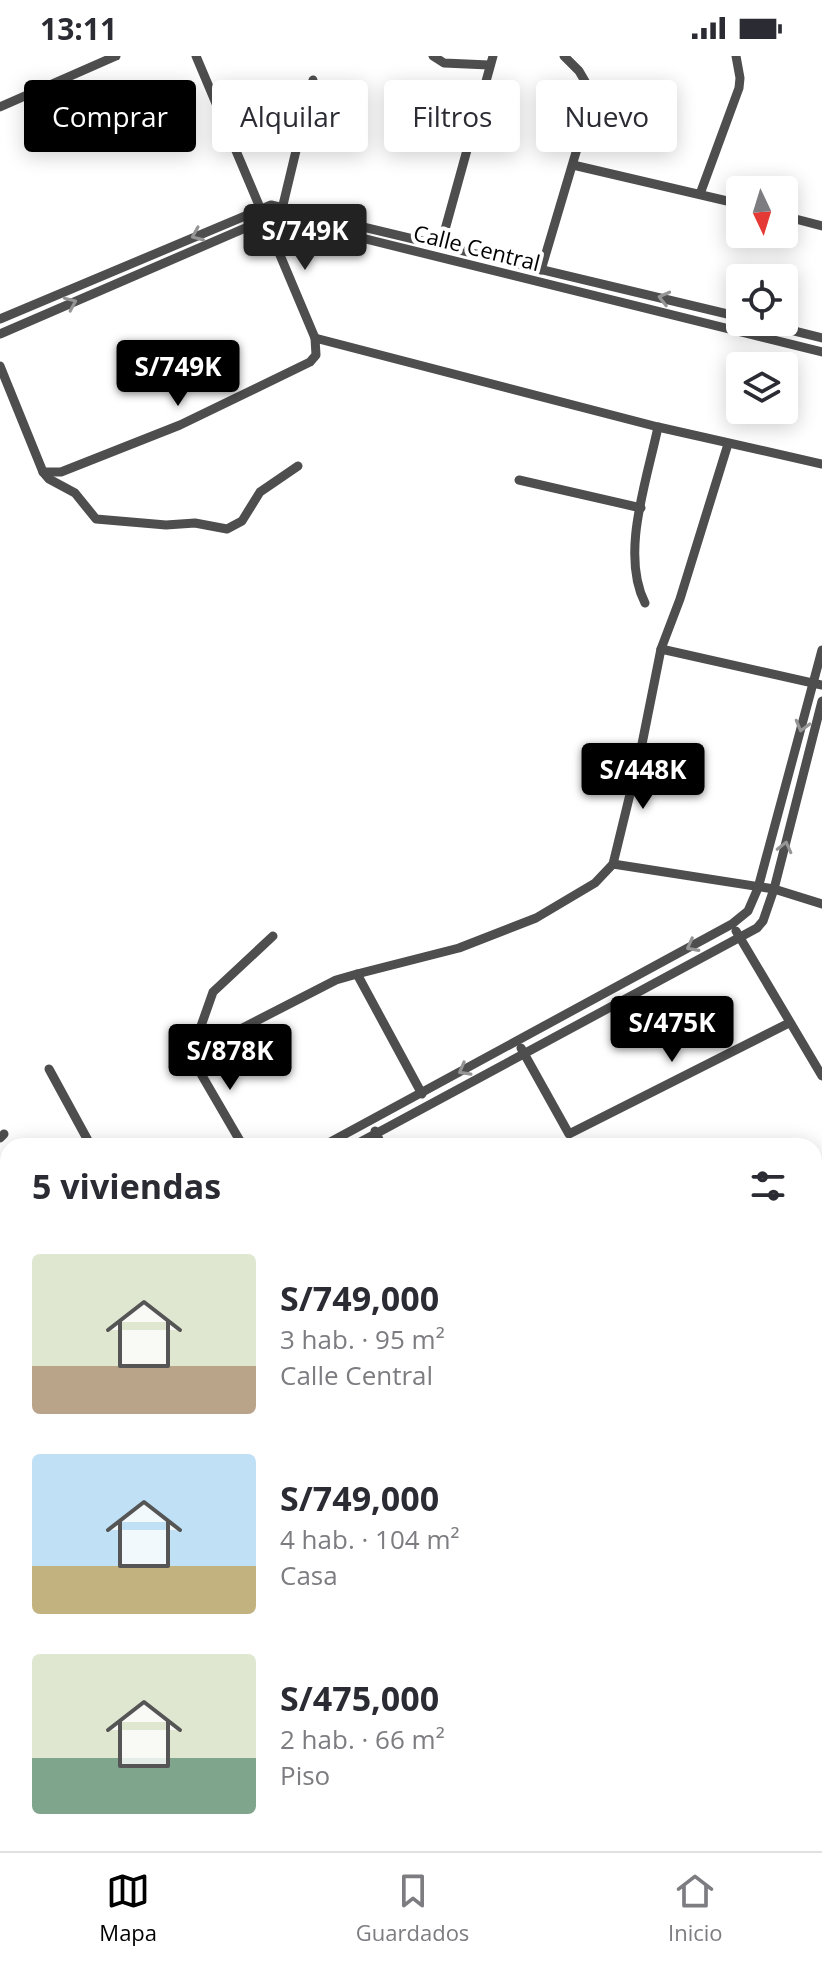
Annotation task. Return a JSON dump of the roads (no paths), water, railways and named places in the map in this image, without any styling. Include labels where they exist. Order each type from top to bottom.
[{"type":"street","points":[[0,107],[116,56]]},
{"type":"street","points":[[43,472],[61,472],[180,425],[310,362],[316,355],[315,338],[196,56]]},
{"type":"street","points":[[433,56],[444,63],[491,60],[441,244]]},
{"type":"street","points":[[537,281],[593,95],[579,71],[564,56]]},
{"type":"street","points":[[700,194],[739,88],[736,56]]},
{"type":"street","points":[[282,211],[296,152]]},
{"type":"street","points":[[573,165],[726,200]]},
{"type":"street","name":"Calle Central","points":[[0,319],[271,205],[282,211],[537,281],[822,352]]},
{"type":"street","name":"Calle Central","points":[[0,334],[282,211],[441,244],[726,314]]},
{"type":"street","points":[[798,220],[822,226]]},
{"type":"street","points":[[798,332],[822,338]]},
{"type":"street","points":[[315,338],[658,427],[822,464]]},
{"type":"street","points":[[0,366],[43,472],[49,479],[75,493],[96,519],[166,525],[195,523],[223,530],[239,524],[260,492],[298,466]]},
{"type":"street","points":[[645,603],[636,585],[633,557],[658,427]]},
{"type":"street","points":[[190,1055],[336,980],[459,948],[536,918],[595,883],[613,864],[661,649],[680,599],[728,444]]},
{"type":"street","points":[[519,480],[641,508]]},
{"type":"street","points":[[661,649],[818,685]]},
{"type":"street","points":[[338,1138],[732,924],[748,911],[758,888],[818,685],[822,650]]},
{"type":"street","points":[[368,1138],[757,928],[763,921],[774,889],[822,701]]},
{"type":"street","points":[[613,864],[774,889],[822,904]]},
{"type":"street","points":[[732,924],[822,1076]]},
{"type":"street","points":[[238,1138],[190,1055],[186,1042],[201,1026],[213,992],[273,936]]},
{"type":"street","points":[[357,974],[422,1094]]},
{"type":"street","points":[[516,1041],[569,1134],[789,1023]]},
{"type":"street","points":[[49,1069],[87,1138]]},
{"type":"street","points":[[369,1121],[378,1138]]}]
